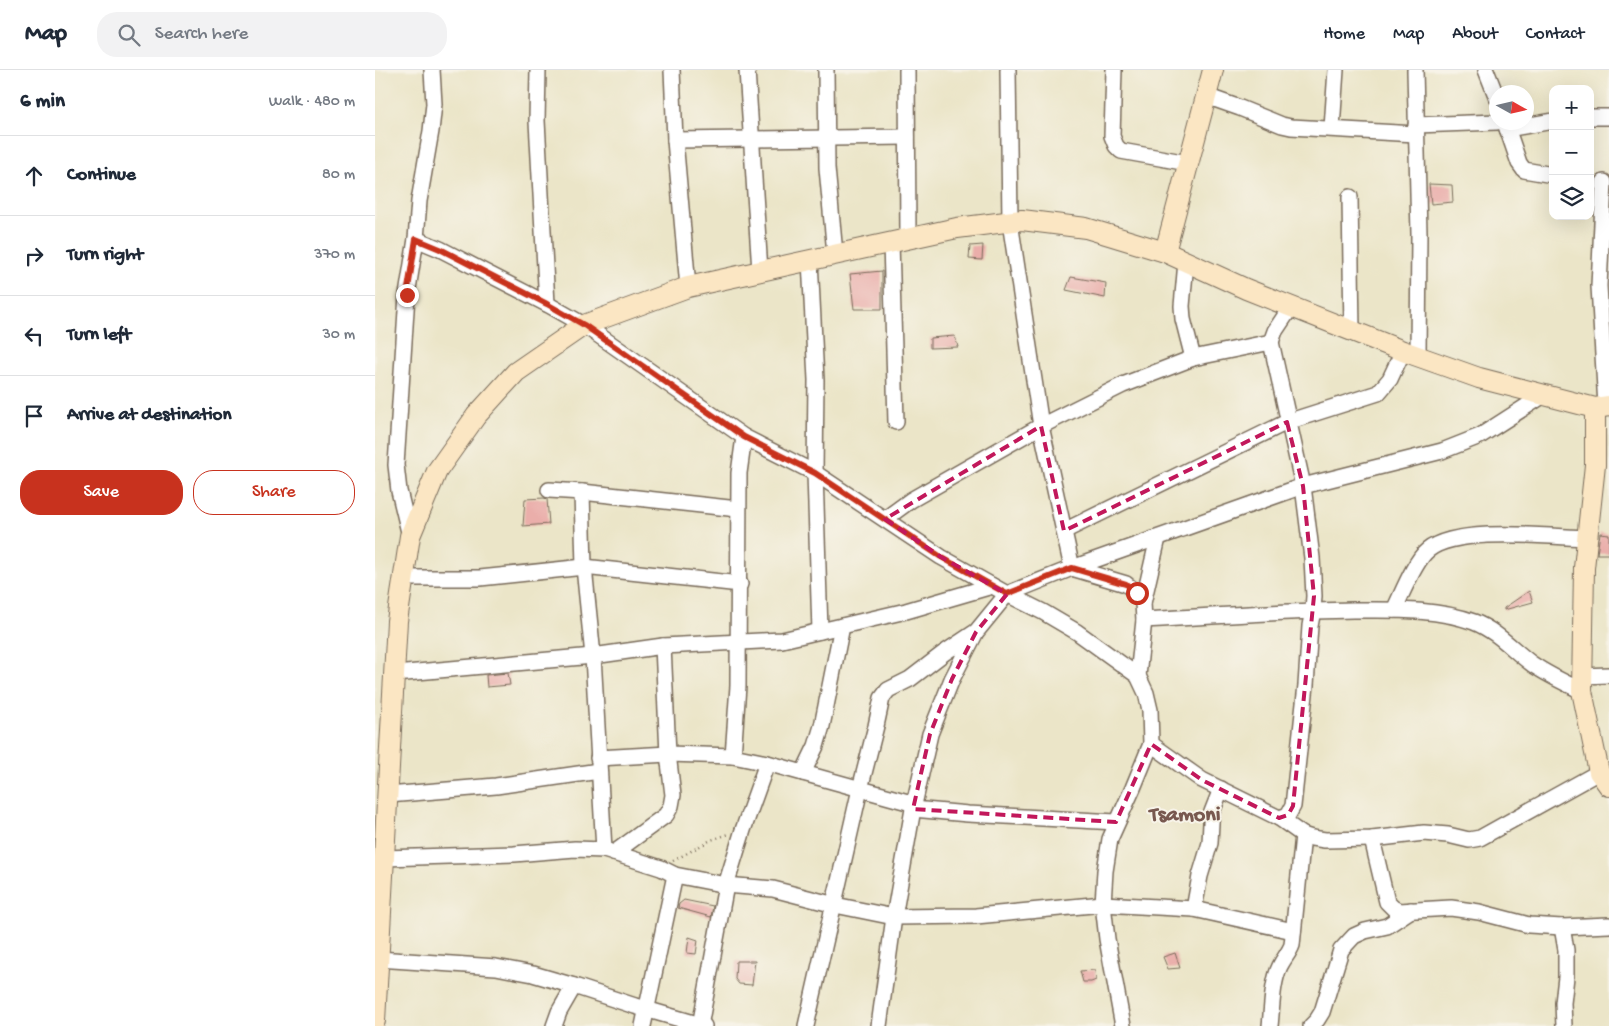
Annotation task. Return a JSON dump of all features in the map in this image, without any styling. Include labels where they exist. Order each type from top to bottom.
[{"type":"main road","points":[[1165,252],[1213,70]]},
{"type":"main road","points":[[375,1022],[397,621],[410,536],[437,471],[476,416],[516,372],[584,325],[688,287],[957,228],[1022,220],[1086,228],[1165,252],[1246,289],[1352,332],[1479,378],[1544,395],[1603,407],[1602,466],[1587,538],[1584,568],[1582,684],[1604,778]]},
{"type":"street","points":[[410,536],[399,491],[397,465],[407,295],[434,104],[432,70]]},
{"type":"street","points":[[538,70],[537,121],[547,304]]},
{"type":"street","points":[[672,70],[675,140],[688,287]]},
{"type":"street","points":[[747,70],[761,271]]},
{"type":"street","points":[[826,70],[827,168],[835,254]]},
{"type":"street","points":[[896,422],[899,240],[907,137],[907,70]]},
{"type":"street","points":[[1008,70],[1010,222],[1041,426],[1072,568]]},
{"type":"street","points":[[1114,70],[1112,136],[1116,146],[1121,151],[1188,163]]},
{"type":"street","points":[[1332,128],[1337,70]]},
{"type":"street","points":[[1063,531],[1287,422],[1378,393],[1410,353],[1419,234],[1415,70]]},
{"type":"street","points":[[1487,70],[1492,85]]},
{"type":"street","points":[[1206,96],[1291,127],[1416,129],[1489,125]]},
{"type":"street","points":[[1594,118],[1609,117]]},
{"type":"street","points":[[1534,122],[1549,121]]},
{"type":"street","points":[[1505,130],[1519,163],[1524,170],[1549,174]]},
{"type":"street","points":[[675,140],[907,137]]},
{"type":"street","points":[[1601,182],[1604,285],[1603,407]]},
{"type":"street","points":[[1350,197],[1352,332]]},
{"type":"street","points":[[416,239],[440,249],[584,325],[744,437],[815,473],[941,557],[1077,632],[1138,676],[1146,693],[1150,710],[1151,744],[1133,788],[1109,838],[1103,904],[1107,939],[1123,1026]]},
{"type":"street","points":[[810,260],[816,380],[815,473],[821,631]]},
{"type":"street","points":[[1186,262],[1182,306],[1183,319],[1193,358]]},
{"type":"street","points":[[1279,818],[1288,815],[1293,806],[1313,610],[1312,558],[1303,486],[1287,422],[1271,342],[1275,331],[1291,307]]},
{"type":"street","points":[[885,519],[911,500],[1041,426],[1123,385],[1193,358],[1271,342]]},
{"type":"street","points":[[879,1026],[894,917],[914,806],[930,734],[952,678],[976,632],[1007,594],[1072,568],[1303,486],[1442,451],[1480,436],[1544,395]]},
{"type":"street","points":[[733,756],[739,642],[739,473],[744,437]]},
{"type":"street","points":[[549,490],[738,509]]},
{"type":"street","points":[[582,492],[584,567],[593,656],[598,764],[609,852]]},
{"type":"street","points":[[1394,610],[1420,557],[1429,548],[1450,540],[1472,535],[1587,538]]},
{"type":"street","points":[[1138,676],[1144,620],[1143,603],[1158,538]]},
{"type":"street","points":[[405,578],[480,578],[584,567],[740,584]]},
{"type":"street","points":[[1072,568],[1126,584],[1137,593],[1143,603]]},
{"type":"street","points":[[395,674],[593,656],[663,646],[783,640],[906,611],[992,586]]},
{"type":"street","points":[[1144,620],[1313,610],[1406,610],[1442,615],[1489,628],[1532,664],[1551,676],[1582,684],[1609,675]]},
{"type":"street","points":[[803,773],[816,746],[822,726],[842,626]]},
{"type":"street","points":[[806,1026],[835,906],[860,789],[877,726],[881,698],[884,694],[910,679],[976,632]]},
{"type":"street","points":[[609,852],[666,815],[671,806],[673,795],[668,754],[663,646]]},
{"type":"street","points":[[1151,744],[1202,780],[1279,818],[1303,834],[1325,840],[1372,839],[1425,833],[1448,835],[1469,840],[1480,838],[1604,778]]},
{"type":"street","points":[[388,795],[497,786],[598,764],[668,754],[733,756],[767,763],[914,806],[967,814],[1116,822]]},
{"type":"street","points":[[378,959],[496,967],[533,974],[701,1026],[726,885],[767,763]]},
{"type":"street","points":[[1195,909],[1200,876],[1210,843],[1213,812],[1221,789]]},
{"type":"street","points":[[1270,1026],[1280,966],[1289,955],[1292,945],[1303,834]]},
{"type":"street","points":[[1372,839],[1387,902],[1393,908],[1399,910],[1451,908],[1479,912],[1529,925],[1562,927],[1609,924]]},
{"type":"street","points":[[384,858],[514,854],[575,849],[609,852],[661,868],[675,875],[726,885],[773,889],[835,906],[894,917],[976,916],[1103,904],[1195,909],[1293,931]]},
{"type":"street","points":[[643,1026],[675,875]]},
{"type":"street","points":[[1311,1026],[1322,1012],[1341,950],[1354,936],[1365,931],[1387,926],[1411,910]]},
{"type":"street","points":[[1562,927],[1566,950],[1566,977],[1563,1003],[1564,1026]]},
{"type":"street","points":[[554,1026],[559,1012],[574,986]]},
{"type":"path","points":[[661,868],[711,840],[743,830]]},
{"type":"highlighted area","points":[[1287,422],[1303,486],[1314,596],[1293,806],[1288,815],[1279,818],[1202,780],[1151,744],[1116,822],[913,809],[930,734],[952,679],[976,632],[1007,594],[941,557],[885,519],[1041,426],[1064,531]]},
{"type":"building","points":[[1429,184],[1452,185],[1453,202],[1431,204]]},
{"type":"building","points":[[983,245],[982,260],[969,259],[970,246]]},
{"type":"building","points":[[882,271],[882,309],[854,309],[850,274]]},
{"type":"building","points":[[1071,277],[1106,283],[1105,298],[1066,290]]},
{"type":"building","points":[[955,336],[958,347],[930,348],[930,338]]},
{"type":"building","points":[[525,499],[547,499],[549,524],[523,526]]},
{"type":"building","points":[[1600,533],[1609,534],[1609,554],[1597,554]]},
{"type":"building","points":[[1529,591],[1533,602],[1504,610],[1504,608]]},
{"type":"building","points":[[508,673],[510,685],[487,687],[486,675]]},
{"type":"building","points":[[684,900],[713,906],[711,917],[678,908],[679,904]]},
{"type":"building","points":[[689,937],[698,940],[696,954],[687,953]]},
{"type":"building","points":[[1175,953],[1180,968],[1168,969],[1163,957]]},
{"type":"building","points":[[736,961],[755,961],[752,985],[739,984],[735,979]]},
{"type":"building","points":[[1095,970],[1096,980],[1083,982],[1080,971]]},
{"type":"district","name":"Tsamoni","points":[[1185,812]]},
{"type":"route","points":[[407,295],[416,239],[440,249],[584,325],[744,437],[815,473],[941,557],[1007,594],[1072,568],[1126,584],[1137,593]]}]
